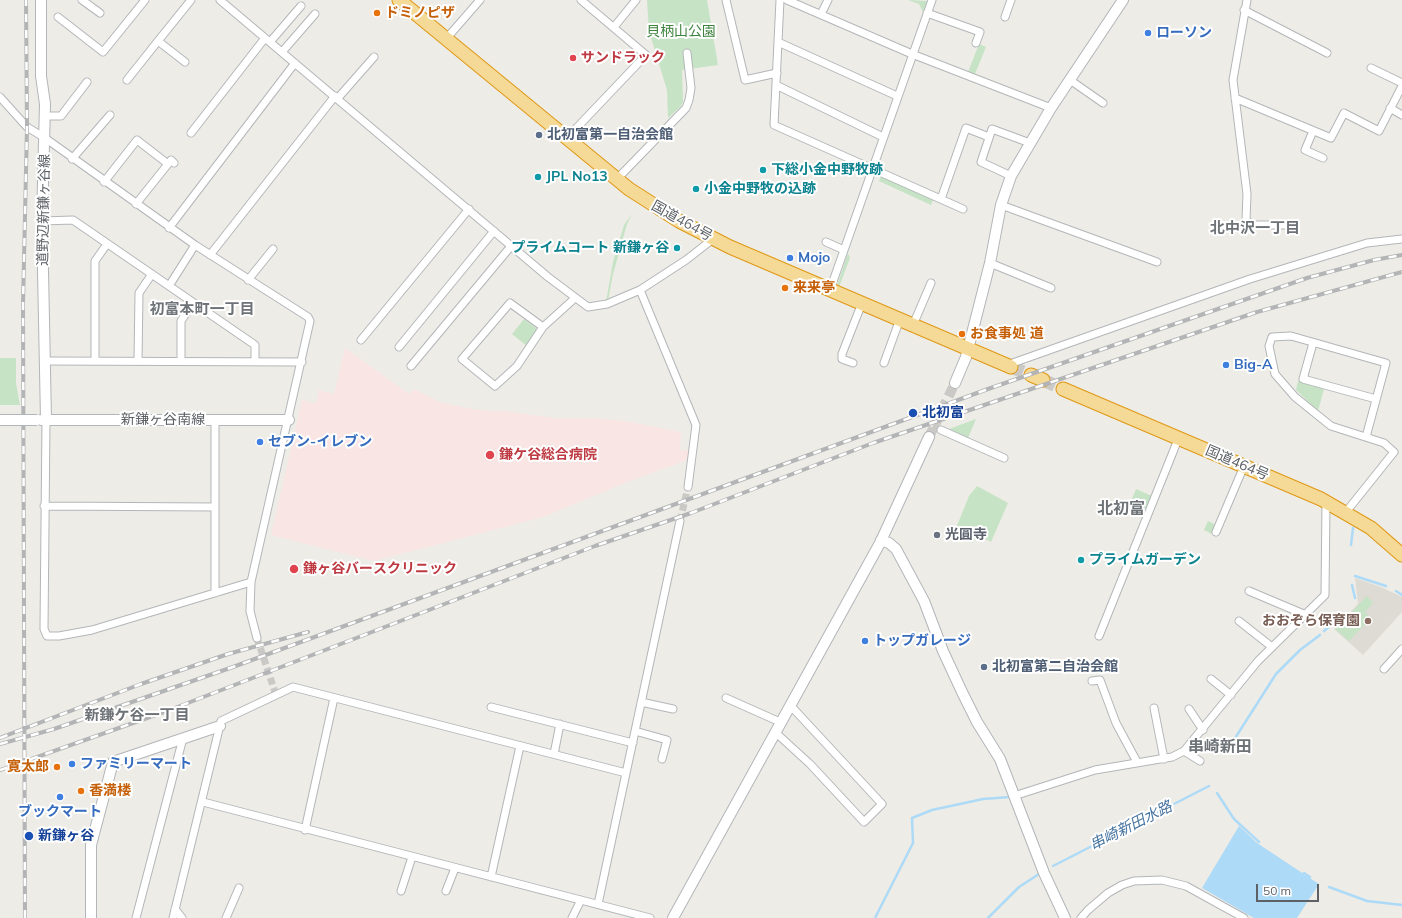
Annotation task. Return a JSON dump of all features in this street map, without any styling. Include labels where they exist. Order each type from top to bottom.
[{"type":"highway","name":"国道464号","points":[[399,0],[617,179],[664,213],[713,239],[1009,366]]},
{"type":"highway","name":"国道464号","points":[[1063,389],[1179,437],[1326,502],[1346,512],[1370,528],[1402,555]]},
{"type":"street","name":"道野辺新鎌ヶ谷線","points":[[41,0],[41,76],[45,116],[42,221],[44,361],[41,420]]},
{"type":"street","points":[[82,0],[100,13]]},
{"type":"street","points":[[58,17],[103,52],[144,0]]},
{"type":"street","points":[[127,80],[191,0]]},
{"type":"street","points":[[220,0],[575,298],[588,307],[607,304],[640,290],[686,260],[713,239]]},
{"type":"street","points":[[446,39],[480,0]]},
{"type":"street","points":[[567,138],[646,55],[581,0]]},
{"type":"street","points":[[614,27],[636,0]]},
{"type":"street","points":[[726,0],[745,80],[777,73]]},
{"type":"street","points":[[780,0],[774,125],[963,209]]},
{"type":"street","points":[[787,0],[912,54],[1051,108]]},
{"type":"street","points":[[821,14],[828,0]]},
{"type":"street","points":[[830,290],[932,0]]},
{"type":"street","points":[[1005,17],[1011,0]]},
{"type":"street","points":[[955,383],[968,348],[990,263],[1002,205],[1011,176],[1051,108],[1123,0]]},
{"type":"street","points":[[1247,0],[1244,10],[1234,80],[1247,194],[1246,220],[1252,225],[1284,225]]},
{"type":"street","points":[[191,133],[267,40],[301,6]]},
{"type":"street","points":[[1244,10],[1327,53]]},
{"type":"street","points":[[927,13],[980,32],[976,42]]},
{"type":"street","points":[[282,52],[315,14]]},
{"type":"street","points":[[158,41],[185,62]]},
{"type":"street","points":[[778,42],[897,96]]},
{"type":"street","points":[[617,179],[686,108],[690,100],[691,88],[687,53]]},
{"type":"street","points":[[210,255],[336,97],[374,57]]},
{"type":"street","points":[[170,228],[294,63]]},
{"type":"street","points":[[1235,98],[1331,138],[1344,113],[1379,131],[1402,84],[1372,68]]},
{"type":"street","points":[[1070,80],[1103,103]]},
{"type":"street","points":[[45,116],[61,116],[87,82]]},
{"type":"street","points":[[776,85],[883,137]]},
{"type":"street","points":[[0,97],[21,123],[45,138],[72,159],[195,246],[308,317],[310,327],[251,582],[250,611],[257,638]]},
{"type":"street","points":[[1390,108],[1402,115]]},
{"type":"street","points":[[72,159],[110,115]]},
{"type":"street","points":[[941,199],[966,128],[989,137]]},
{"type":"street","points":[[1011,176],[980,162],[992,129],[1030,143]]},
{"type":"street","points":[[1313,131],[1304,150],[1323,158]]},
{"type":"street","points":[[104,182],[137,140],[171,164],[136,204]]},
{"type":"street","points":[[1002,205],[1158,262]]},
{"type":"street","points":[[361,340],[469,209]]},
{"type":"street","points":[[42,221],[73,220],[255,345],[255,362]]},
{"type":"street","points":[[399,347],[494,230]]},
{"type":"street","points":[[1009,366],[1250,279],[1367,243],[1402,239]]},
{"type":"street","points":[[826,242],[844,250]]},
{"type":"street","points":[[95,361],[95,261],[107,244]]},
{"type":"street","points":[[411,366],[512,245]]},
{"type":"street","points":[[170,286],[195,246]]},
{"type":"street","points":[[248,280],[273,248]]},
{"type":"street","points":[[990,263],[1051,288]]},
{"type":"street","points":[[138,361],[139,293],[152,274]]},
{"type":"street","points":[[913,325],[931,283]]},
{"type":"street","points":[[640,290],[669,355],[696,425],[688,487]]},
{"type":"street","points":[[543,327],[510,303],[462,359],[495,386],[517,366],[543,327],[575,298]]},
{"type":"street","points":[[181,361],[181,321],[193,303]]},
{"type":"street","points":[[853,363],[842,358],[842,354],[862,303]]},
{"type":"street","points":[[884,363],[900,319]]},
{"type":"street","points":[[1346,512],[1394,452],[1384,444],[1331,426],[1295,396],[1275,374],[1269,346],[1272,337],[1291,336],[1386,363],[1366,437]]},
{"type":"street","points":[[1313,343],[1303,379],[1376,399]]},
{"type":"street","points":[[44,361],[302,362]]},
{"type":"street","name":"新鎌ヶ谷南線","points":[[0,420],[289,420]]},
{"type":"street","points":[[41,420],[44,506],[44,629],[47,636],[59,636],[92,630],[251,582]]},
{"type":"street","points":[[215,420],[215,593]]},
{"type":"street","points":[[941,430],[1004,458]]},
{"type":"street","points":[[673,918],[881,540],[929,436]]},
{"type":"street","points":[[1099,636],[1179,437]]},
{"type":"street","points":[[1216,532],[1244,466]]},
{"type":"street","points":[[1014,796],[1095,770],[1172,757],[1184,751],[1272,647],[1322,599],[1326,588],[1326,502]]},
{"type":"street","points":[[44,506],[215,507]]},
{"type":"street","points":[[598,904],[680,521]]},
{"type":"street","points":[[881,540],[889,543],[896,549],[924,601],[943,651],[962,692],[977,722],[1000,759],[1044,873],[1065,918]]},
{"type":"street","points":[[1249,591],[1306,615]]},
{"type":"street","points":[[1239,621],[1272,647]]},
{"type":"street","points":[[1384,669],[1402,649]]},
{"type":"street","points":[[1211,679],[1230,695]]},
{"type":"street","points":[[1092,681],[1100,680],[1116,723],[1137,762]]},
{"type":"street","points":[[173,918],[222,721],[293,687],[626,773]]},
{"type":"street","points":[[305,830],[334,698]]},
{"type":"street","points":[[726,698],[780,722]]},
{"type":"street","points":[[641,702],[673,710]]},
{"type":"street","points":[[775,732],[810,764],[864,822],[882,804],[790,706]]},
{"type":"street","points":[[491,707],[633,743]]},
{"type":"street","points":[[1154,708],[1164,758]]},
{"type":"street","points":[[1189,709],[1203,730]]},
{"type":"street","points":[[554,754],[560,724]]},
{"type":"street","points":[[91,918],[91,845],[113,762],[220,726]]},
{"type":"street","points":[[635,731],[667,740],[662,759]]},
{"type":"street","points":[[136,918],[183,738]]},
{"type":"street","points":[[491,877],[520,746]]},
{"type":"street","points":[[1184,751],[1200,761]]},
{"type":"street","points":[[203,802],[305,830],[650,918]]},
{"type":"street","points":[[401,892],[412,857]]},
{"type":"street","points":[[446,891],[455,868]]},
{"type":"street","points":[[1081,918],[1108,893],[1122,885],[1134,881],[1162,880],[1186,886],[1244,918]]},
{"type":"street","points":[[226,918],[239,888]]},
{"type":"street","points":[[572,918],[581,900]]},
{"type":"street","points":[[175,909],[182,918]]},
{"type":"shaded area","name":"鎌ケ谷総合病院","points":[[345,348],[409,394],[414,389],[439,402],[472,409],[505,411],[554,418],[596,418],[625,421],[681,432],[680,450],[691,450],[690,459],[627,482],[543,517],[374,561],[271,535],[302,400],[316,404],[319,390],[334,394]]},
{"type":"shaded area","name":"おおぞら保育園","points":[[1355,578],[1381,587],[1402,597],[1402,612],[1363,655],[1334,629],[1358,604]]},
{"type":"green space","name":"貝柄山公園","points":[[647,0],[707,0],[718,65],[682,70],[683,102],[680,107],[668,118],[667,90],[649,31]]},
{"type":"green space","points":[[908,0],[927,1],[923,12],[919,4]]},
{"type":"green space","points":[[979,44],[986,47],[975,74],[968,72]]},
{"type":"green space","points":[[881,176],[933,200],[931,205],[879,181]]},
{"type":"green space","points":[[632,214],[627,224],[613,274],[608,301],[606,302],[613,262],[624,225]]},
{"type":"green space","points":[[848,253],[850,258],[839,287],[837,286]]},
{"type":"green space","points":[[524,319],[536,328],[536,331],[527,346],[512,334]]},
{"type":"green space","points":[[0,358],[16,358],[16,383],[20,405],[0,405]]},
{"type":"green space","points":[[1298,381],[1324,389],[1318,411],[1296,390]]},
{"type":"green space","points":[[976,419],[968,438],[949,429]]},
{"type":"green space","points":[[977,486],[1008,503],[991,542],[978,535],[972,543],[954,533],[969,496]]},
{"type":"green space","points":[[1136,489],[1152,496],[1147,508],[1143,509],[1130,504]]},
{"type":"green space","points":[[1208,521],[1216,525],[1212,534],[1204,530]]},
{"type":"green space","points":[[1367,596],[1373,603],[1365,612],[1371,618],[1349,641],[1335,629]]},
{"type":"water","points":[[1239,826],[1257,843],[1319,884],[1297,918],[1254,918],[1202,888]]},
{"type":"waterway","points":[[1351,545],[1353,528]]},
{"type":"waterway","points":[[1355,576],[1386,586]]},
{"type":"waterway","points":[[1352,585],[1355,598]]},
{"type":"waterway","points":[[1396,591],[1402,595]]},
{"type":"waterway","points":[[1324,631],[1337,620]]},
{"type":"waterway","points":[[1230,746],[1276,674],[1300,650],[1320,635]]},
{"type":"waterway","name":"串崎新田水路","points":[[1053,866],[1209,786]]},
{"type":"waterway","name":"串崎新田水路","points":[[1217,793],[1234,819],[1259,842]]},
{"type":"waterway","points":[[875,918],[913,843],[912,818],[932,810],[983,799],[1010,797]]},
{"type":"waterway","name":"串崎新田水路","points":[[1304,873],[1310,877]]},
{"type":"waterway","name":"串崎新田水路","points":[[988,918],[1019,887],[1039,874]]},
{"type":"waterway","name":"串崎新田水路","points":[[1329,887],[1367,901],[1402,905]]},
{"type":"tunnel","points":[[1011,367],[1031,375]]},
{"type":"tunnel","points":[[1043,380],[1063,389]]},
{"type":"tunnel","points":[[929,437],[955,383]]},
{"type":"tunnel","points":[[933,426],[941,430]]},
{"type":"tunnel","points":[[680,521],[688,487]]},
{"type":"tunnel","points":[[257,638],[276,695]]},
{"type":"railway","points":[[25,918],[23,304],[27,127],[26,0]]},
{"type":"railway","points":[[0,744],[54,729],[233,667],[988,389],[1307,278],[1374,260],[1402,255]]},
{"type":"railway","points":[[0,770],[167,711],[595,546],[691,513],[873,443],[1257,312],[1402,272]]},
{"type":"railway","points":[[0,738],[141,684],[228,654],[308,632]]},
{"type":"place","name":"ドミノピザ","points":[[377,13]]},
{"type":"place","name":"ローソン","points":[[1148,33]]},
{"type":"place","name":"サンドラック","points":[[573,58]]},
{"type":"place","name":"北初富第一自治会館","points":[[539,135]]},
{"type":"place","name":"下総小金中野牧跡","points":[[763,170]]},
{"type":"place","name":"JPL No13","points":[[538,177]]},
{"type":"place","name":"小金中野牧の込跡","points":[[696,189]]},
{"type":"place","name":"プライムコート 新鎌ヶ谷","points":[[677,248]]},
{"type":"place","name":"Mojo","points":[[790,258]]},
{"type":"place","name":"来来亭","points":[[785,288]]},
{"type":"place","name":"お食事処 道","points":[[962,334]]},
{"type":"place","name":"Big-A","points":[[1226,365]]},
{"type":"place","name":"北初富","points":[[913,413]]},
{"type":"place","name":"セブン-イレブン","points":[[260,442]]},
{"type":"place","name":"鎌ケ谷総合病院","points":[[490,455]]},
{"type":"place","name":"光圓寺","points":[[937,535]]},
{"type":"place","name":"プライムガーデン","points":[[1081,560]]},
{"type":"place","name":"鎌ヶ谷バースクリニック","points":[[294,569]]},
{"type":"place","name":"おおぞら保育園","points":[[1368,621]]},
{"type":"place","name":"トップガレージ","points":[[865,641]]},
{"type":"place","name":"北初富第二自治会館","points":[[984,667]]},
{"type":"place","name":"ファミリーマート","points":[[72,764]]},
{"type":"place","name":"寛太郎","points":[[57,767]]},
{"type":"place","name":"香満楼","points":[[81,791]]},
{"type":"place","name":"ブックマート","points":[[60,797]]},
{"type":"place","name":"新鎌ヶ谷","points":[[29,836]]},
{"type":"district","name":"北中沢一丁目","points":[[1255,228]]},
{"type":"district","name":"初富本町一丁目","points":[[202,309]]},
{"type":"district","name":"北初富","points":[[1121,509]]},
{"type":"district","name":"新鎌ケ谷一丁目","points":[[137,715]]},
{"type":"district","name":"串崎新田","points":[[1220,747]]}]
